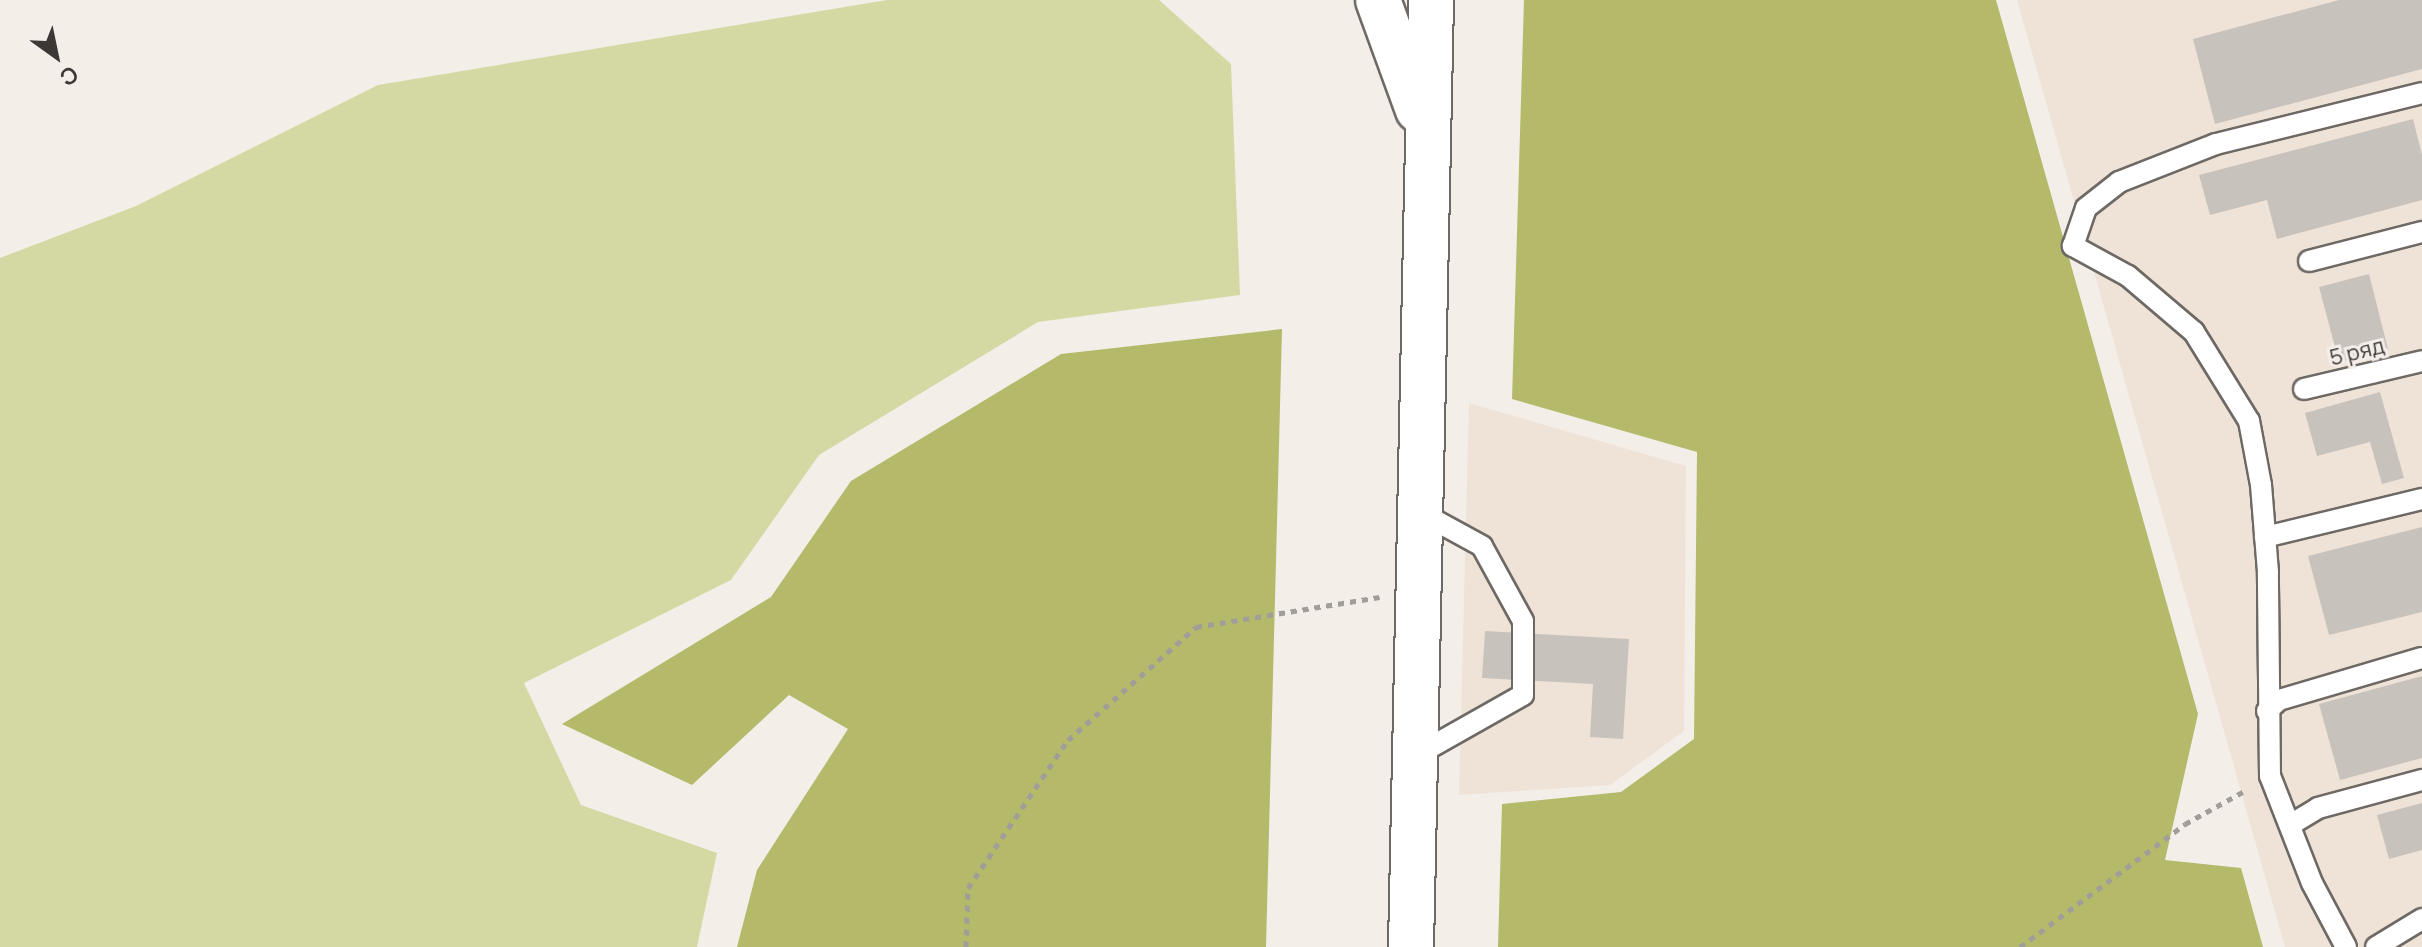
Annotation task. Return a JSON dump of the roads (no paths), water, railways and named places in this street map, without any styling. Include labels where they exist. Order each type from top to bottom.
[{"type":"main road","points":[[1378,0],[1428,139]]},
{"type":"main road","points":[[1411,947],[1431,0]]},
{"type":"lane","points":[[2346,947],[2312,883],[2270,776],[2265,537],[2249,421],[2194,332],[2128,276],[2073,246],[2086,208],[2119,182],[2216,144],[2422,93]]},
{"type":"lane","points":[[2309,261],[2422,232]]},
{"type":"lane","name":"5 ряд","points":[[2304,389],[2422,361]]},
{"type":"lane","points":[[2265,537],[2422,499]]},
{"type":"lane","points":[[1415,756],[1523,695],[1523,621],[1482,546],[1420,512]]},
{"type":"lane","points":[[2267,711],[2279,700],[2422,658]]},
{"type":"lane","points":[[2290,825],[2318,808],[2422,780]]},
{"type":"lane","points":[[2376,947],[2422,919]]}]
